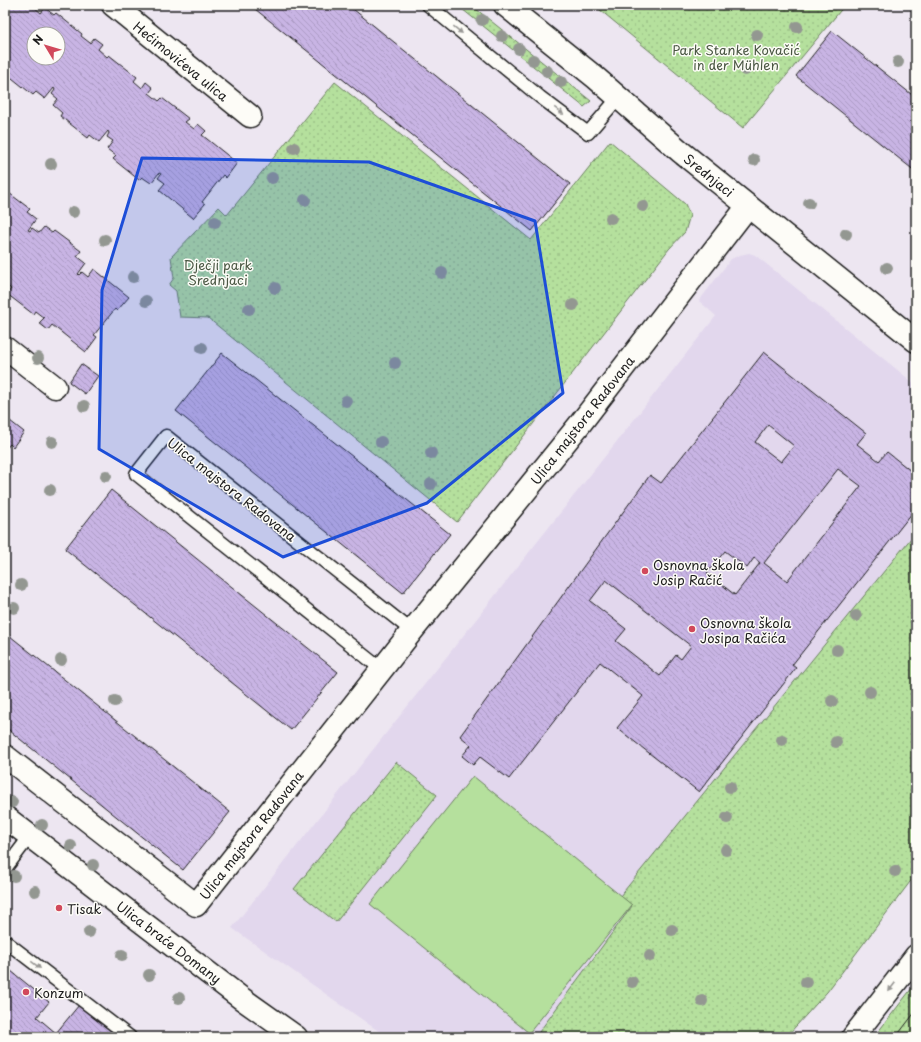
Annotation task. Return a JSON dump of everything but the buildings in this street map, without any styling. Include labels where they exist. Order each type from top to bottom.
[{"type":"street","name":"Hećimovićeva ulica","points":[[113,5],[250,116]]},
{"type":"street","name":"Srednjaci","points":[[505,5],[596,78],[681,152],[916,341]]},
{"type":"street","name":"Ulica majstora Radovana","points":[[5,756],[196,905],[412,631],[580,424],[748,206]]},
{"type":"street","points":[[5,348],[55,387]]},
{"type":"street","name":"Ulica braće Domany","points":[[5,817],[241,998],[296,1037]]},
{"type":"street","points":[[853,1037],[916,956]]},
{"type":"lane","points":[[428,5],[540,97],[588,134],[618,98]]},
{"type":"lane","name":"Ulica majstora Radovana","points":[[382,669],[136,474],[144,463],[166,436],[412,631]]},
{"type":"lane","points":[[5,869],[30,836]]},
{"type":"lane","points":[[5,941],[130,1037]]},
{"type":"highlighted area","points":[[142,158],[369,162],[535,221],[563,393],[427,503],[283,557],[99,449],[102,290]]},
{"type":"shaded area","name":"Osnovna škola Josipa Račića","points":[[749,253],[755,255],[916,385],[916,874],[827,992],[786,1037],[546,1037],[539,1032],[536,1037],[387,1037],[232,928],[716,316],[699,301],[731,259]]},
{"type":"green space","points":[[457,5],[471,5],[591,101],[584,107]]},
{"type":"green space","name":"Park Stanke Kovačić in der Mühlen","points":[[594,5],[845,5],[743,128]]},
{"type":"green space","name":"Dječji park Srednjaci","points":[[335,82],[531,240],[610,141],[685,204],[690,215],[685,232],[669,249],[457,522],[208,318],[180,317],[176,291],[169,285],[174,278],[171,257],[219,207],[227,215]]},
{"type":"green space","points":[[916,532],[916,874],[827,992],[786,1037],[546,1037],[539,1032],[632,906],[620,896]]},
{"type":"green space","points":[[396,762],[437,795],[336,922],[294,889]]},
{"type":"green space","points":[[473,776],[632,905],[529,1033],[370,904]]},
{"type":"green space","points":[[916,983],[916,1037],[874,1037]]},
{"type":"tram line","points":[[896,1037],[916,1011]]},
{"type":"place","name":"Osnovna škola Josip Račić","points":[[645,571]]},
{"type":"place","name":"Osnovna škola Josipa Račića","points":[[692,629]]},
{"type":"place","name":"Tisak","points":[[59,908]]},
{"type":"place","name":"Konzum","points":[[26,992]]}]
